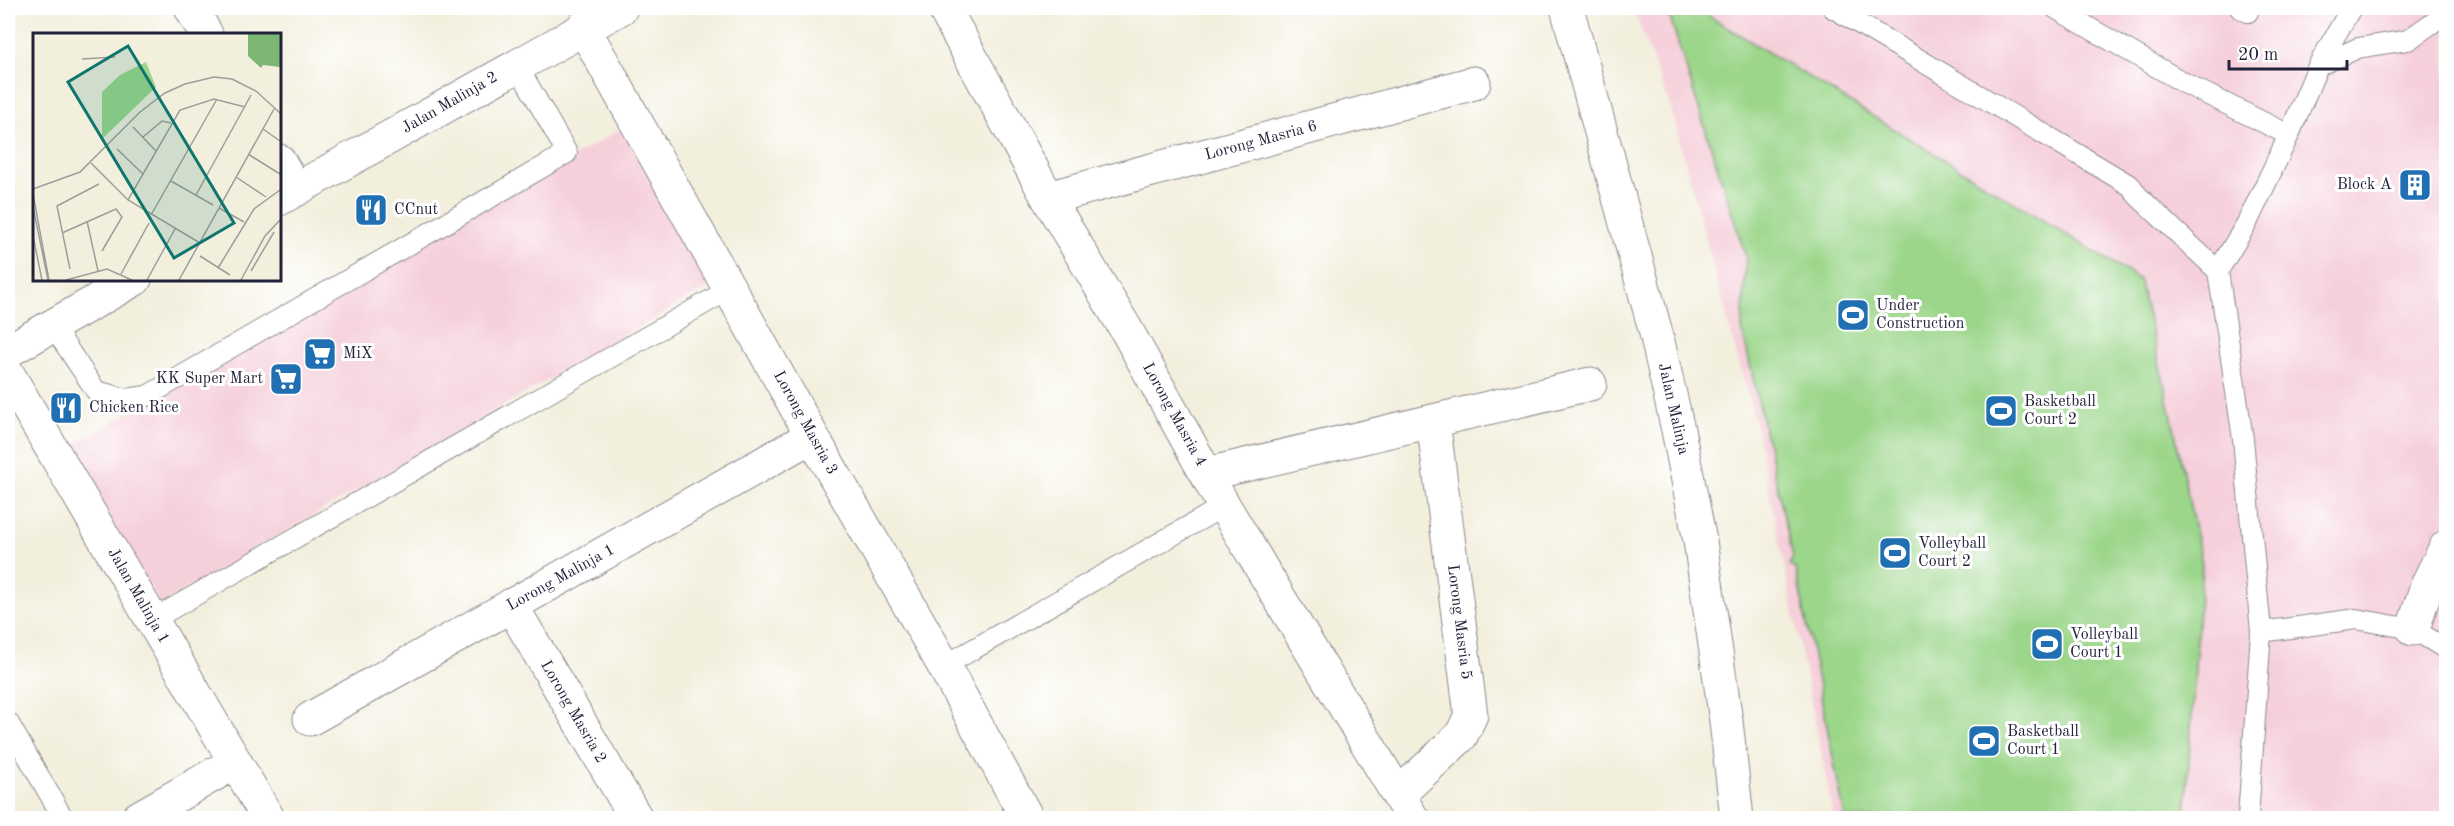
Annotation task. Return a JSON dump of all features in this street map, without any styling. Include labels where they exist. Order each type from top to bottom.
[{"type":"street","points":[[191,8],[205,33]]},
{"type":"street","name":"Jalan Malinja 2","points":[[287,195],[583,27],[621,8]]},
{"type":"street","name":"Lorong Masria 4","points":[[944,8],[1048,198],[1224,506],[1405,807]]},
{"type":"street","name":"Jalan Malinja","points":[[1567,8],[1656,333],[1678,430],[1700,541],[1726,721],[1737,819]]},
{"type":"street","name":"Lorong Masria 3","points":[[583,27],[944,666],[1027,819]]},
{"type":"street","name":"Lorong Masria 6","points":[[1048,198],[1474,83]]},
{"type":"street","points":[[280,165],[287,195]]},
{"type":"street","points":[[8,351],[133,280]]},
{"type":"street","name":"Jalan Malinja 1","points":[[8,374],[268,819]]},
{"type":"street","points":[[1207,474],[1590,384]]},
{"type":"street","name":"Lorong Masria 5","points":[[1405,807],[1461,736],[1471,715],[1433,421]]},
{"type":"street","name":"Lorong Malinja 1","points":[[310,719],[812,436]]},
{"type":"street","points":[[2413,629],[2427,585],[2446,547]]},
{"type":"street","name":"Lorong Masria 2","points":[[511,605],[636,819]]},
{"type":"street","points":[[138,819],[234,763]]},
{"type":"lane","points":[[1833,8],[2131,186],[2138,196],[2218,271],[2243,440],[2261,632],[2248,819]]},
{"type":"lane","points":[[2055,8],[2186,84],[2289,135]]},
{"type":"lane","points":[[2218,271],[2247,223],[2289,135],[2318,66],[2348,8]]},
{"type":"lane","points":[[2318,66],[2358,48],[2408,40],[2446,13]]},
{"type":"lane","points":[[52,325],[96,391],[126,399],[147,396],[567,153],[517,65]]},
{"type":"lane","points":[[152,620],[730,289]]},
{"type":"lane","points":[[944,666],[1224,506]]},
{"type":"lane","points":[[2261,632],[2356,619],[2413,629],[2446,649]]},
{"type":"lane","points":[[8,722],[63,819]]},
{"type":"shaded area","points":[[1633,8],[2446,8],[2446,818],[1834,818],[1758,434],[1671,109]]},
{"type":"shaded area","points":[[621,129],[712,285],[160,604],[68,448]]},
{"type":"green space","points":[[1667,8],[1696,8],[2139,279],[2171,413],[2202,564],[2185,818],[1845,818],[1796,570],[1789,565],[1793,557],[1742,329],[1746,257]]},
{"type":"place","name":"Block A","points":[[2415,185]]},
{"type":"place","name":"CCnut","points":[[371,210]]},
{"type":"place","name":"Under Construction","points":[[1853,315]]},
{"type":"place","name":"MiX","points":[[320,354]]},
{"type":"place","name":"KK Super Mart","points":[[286,379]]},
{"type":"place","name":"Chicken Rice","points":[[66,408]]},
{"type":"place","name":"Basketball Court 2","points":[[2001,411]]},
{"type":"place","name":"Volleyball Court 2","points":[[1895,553]]},
{"type":"place","name":"Volleyball Court 1","points":[[2047,644]]},
{"type":"place","name":"Basketball Court 1","points":[[1984,741]]}]
